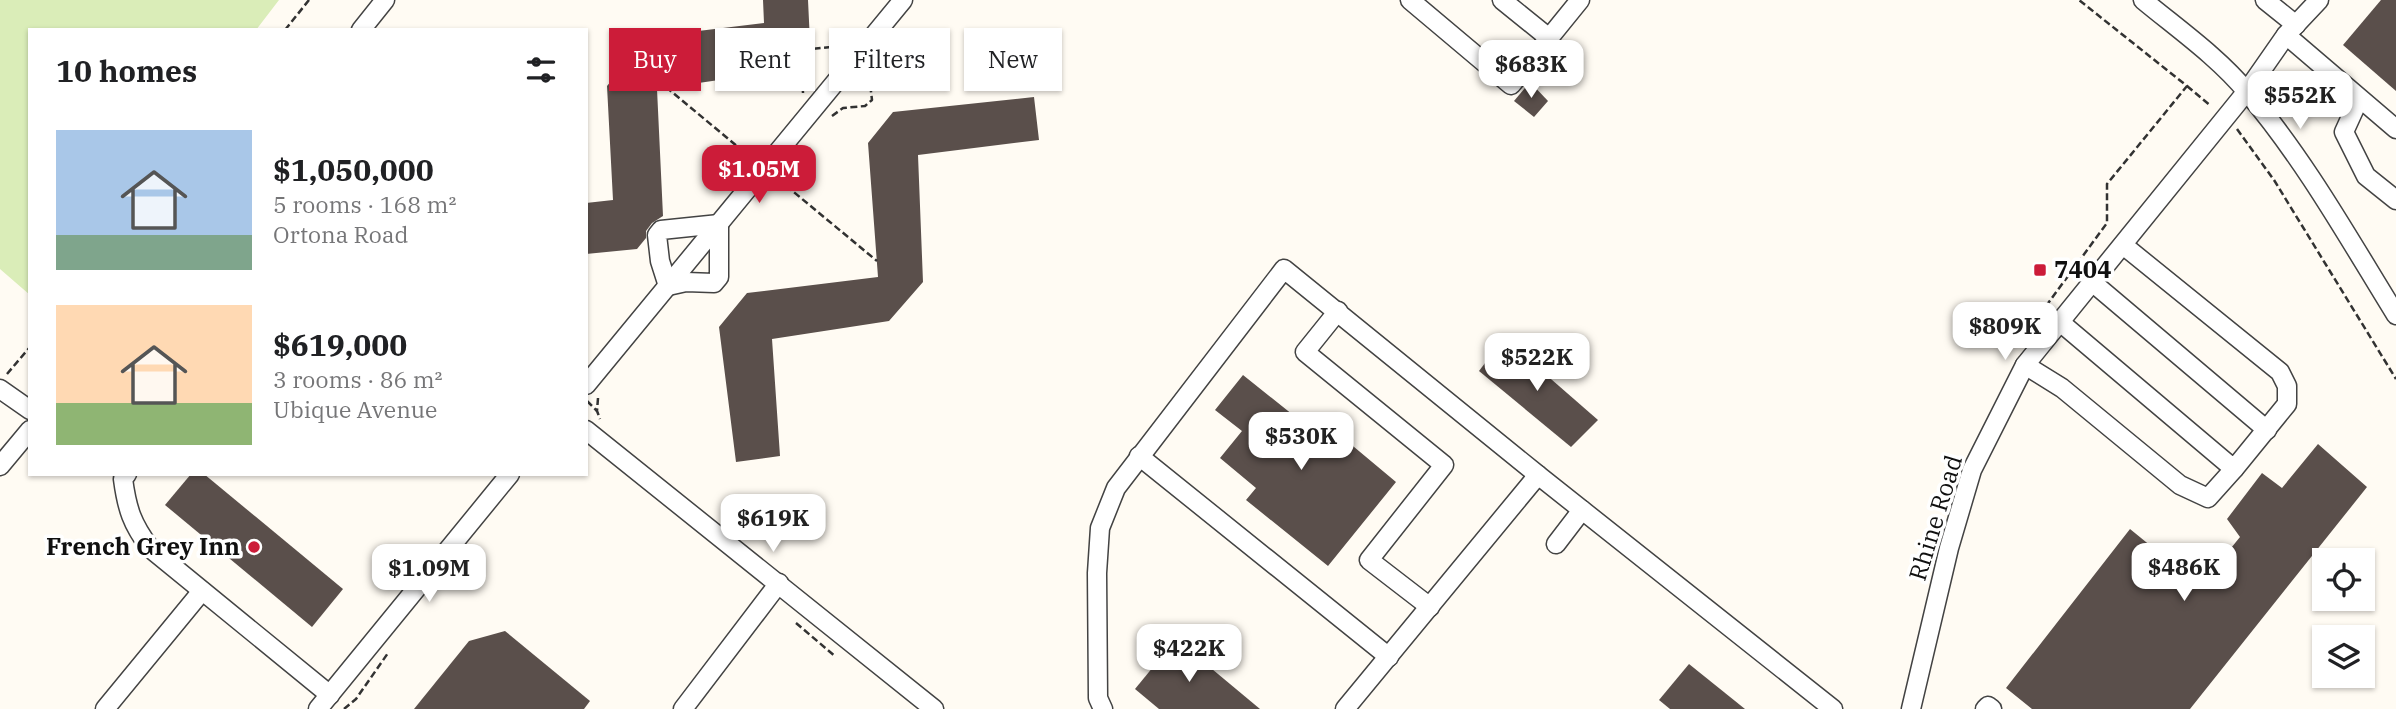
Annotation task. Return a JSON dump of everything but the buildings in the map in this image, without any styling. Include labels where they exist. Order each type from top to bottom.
[{"type":"street","points":[[363,28],[385,0]]},
{"type":"street","points":[[594,387],[668,286],[903,0]]},
{"type":"street","points":[[1410,0],[1511,85],[1580,0]]},
{"type":"street","points":[[1502,0],[1549,38]]},
{"type":"street","points":[[2143,0],[2210,55],[2247,91],[2310,177],[2396,315]]},
{"type":"street","points":[[2266,0],[2291,30],[2359,99],[2396,129]]},
{"type":"street","name":"Rhine Road","points":[[1912,709],[1949,548],[1972,470],[2025,365],[2247,91],[2291,30],[2319,0]]},
{"type":"street","points":[[2359,99],[2344,132],[2366,176],[2396,200]]},
{"type":"street","points":[[668,286],[686,282],[714,283],[719,277],[719,224]]},
{"type":"street","points":[[668,286],[658,251],[657,235],[661,230],[719,224]]},
{"type":"street","points":[[2025,365],[2062,388],[2180,485],[2208,498],[2267,430],[2287,404],[2287,386],[2280,372],[2123,244]]},
{"type":"street","points":[[1102,709],[1098,698],[1097,573],[1100,528],[1115,488],[1284,269],[1833,709]]},
{"type":"street","points":[[2092,282],[2267,430]]},
{"type":"street","points":[[1338,311],[1305,352],[1444,465],[1369,560],[1430,607]]},
{"type":"street","points":[[2060,322],[2234,470]]},
{"type":"street","points":[[0,389],[28,409]]},
{"type":"street","points":[[594,428],[934,709]]},
{"type":"street","points":[[0,466],[28,432]]},
{"type":"street","points":[[1139,456],[1389,657]]},
{"type":"street","points":[[1345,709],[1538,475]]},
{"type":"street","points":[[126,476],[127,507],[136,529],[150,548],[330,695]]},
{"type":"street","points":[[318,709],[508,476]]},
{"type":"street","points":[[1556,544],[1582,510]]},
{"type":"street","points":[[683,709],[779,583]]},
{"type":"street","points":[[105,709],[202,591]]},
{"type":"street","points":[[1985,709],[1988,706],[1992,709]]},
{"type":"path","points":[[287,28],[309,0]]},
{"type":"path","points":[[804,96],[801,55],[810,49],[829,48]]},
{"type":"path","points":[[2187,86],[2245,138],[2396,379]]},
{"type":"path","points":[[775,176],[877,261]]},
{"type":"path","points":[[0,379],[28,349]]},
{"type":"path","points":[[594,387],[597,411],[594,428]]},
{"type":"path","points":[[588,403],[597,411]]},
{"type":"green space","points":[[0,0],[279,0],[258,28],[28,28],[28,293],[0,269]]},
{"type":"place","name":"7404","points":[[2040,270]]},
{"type":"place","name":"French Grey Inn","points":[[254,547]]}]
